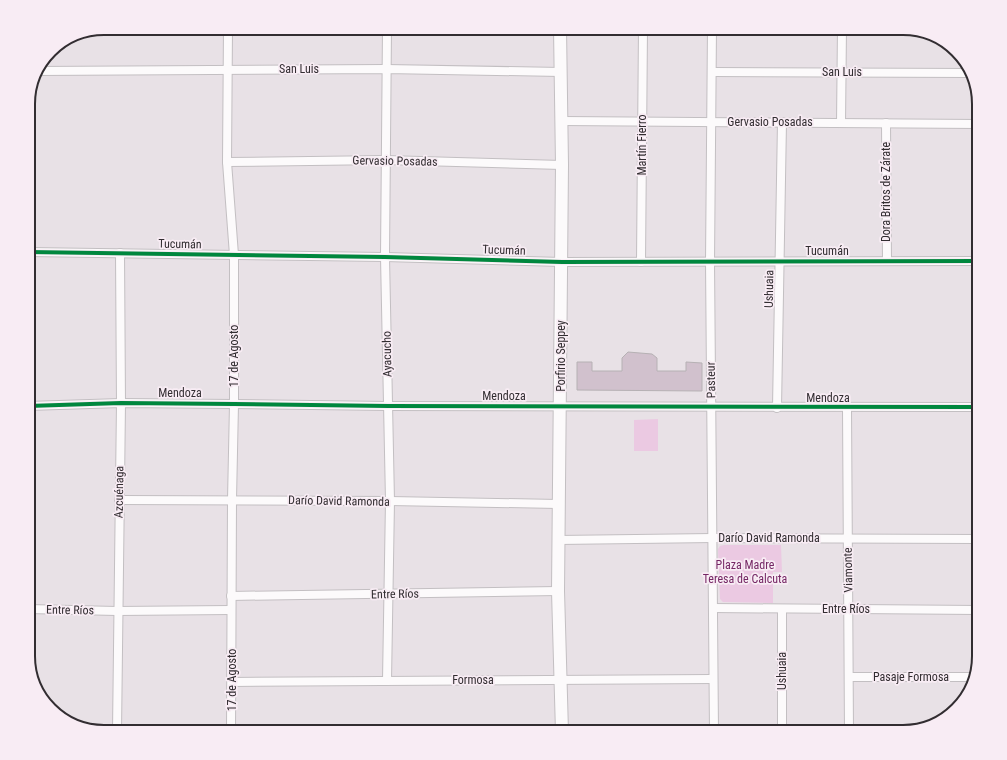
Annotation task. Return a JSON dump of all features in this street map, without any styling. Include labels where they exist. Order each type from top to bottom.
[{"type":"main road","name":"Porfirio Seppey","points":[[560,35],[562,72],[562,262],[558,591],[562,725]]},
{"type":"street","name":"17 de Agosto","points":[[228,35],[227,162],[234,255],[231,725]]},
{"type":"street","name":"Ayacucho","points":[[387,35],[385,257],[390,501],[387,681]]},
{"type":"street","name":"Martín Fierro","points":[[641,262],[643,35]]},
{"type":"street","name":"Pasteur","points":[[712,35],[710,262],[714,725]]},
{"type":"street","points":[[841,123],[842,35]]},
{"type":"street","name":"San Luis","points":[[43,71],[386,69],[562,72]]},
{"type":"street","name":"San Luis","points":[[713,72],[965,73]]},
{"type":"street","name":"Gervasio Posadas","points":[[562,121],[972,124]]},
{"type":"street","name":"Ushuaia","points":[[777,408],[782,122]]},
{"type":"street","name":"Dora Britos de Zárate","points":[[886,123],[887,261]]},
{"type":"street","name":"Gervasio Posadas","points":[[227,162],[385,160],[562,165]]},
{"type":"street","name":"Tucumán","points":[[35,252],[385,257],[562,262],[972,261]]},
{"type":"street","name":"Azcuénaga","points":[[117,725],[117,611],[121,403],[120,253]]},
{"type":"street","name":"Mendoza","points":[[35,406],[121,403],[711,408],[972,408]]},
{"type":"street","name":"Viamonte","points":[[847,408],[849,725]]},
{"type":"street","name":"Darío David Ramonda","points":[[119,500],[390,501],[558,504]]},
{"type":"street","name":"Darío David Ramonda","points":[[558,540],[712,538],[972,539]]},
{"type":"street","name":"Entre Ríos","points":[[231,596],[558,591]]},
{"type":"street","name":"Entre Ríos","points":[[714,608],[972,610]]},
{"type":"street","name":"Ushuaia","points":[[782,609],[782,725]]},
{"type":"street","name":"Entre Ríos","points":[[35,610],[231,610]]},
{"type":"street","name":"Pasaje Formosa","points":[[849,677],[968,677]]},
{"type":"street","name":"Formosa","points":[[232,682],[713,679]]},
{"type":"green space","points":[[658,419],[658,451],[634,451],[634,420]]},
{"type":"green space","name":"Plaza Madre Teresa de Calcuta","points":[[781,545],[782,572],[773,572],[773,603],[723,602],[720,599],[718,549],[720,546]]},
{"type":"building","points":[[628,352],[652,354],[657,358],[657,371],[686,371],[686,362],[702,363],[702,391],[577,390],[577,362],[592,362],[592,371],[622,371],[622,358]]},
{"type":"cycle path","points":[[35,252],[385,257],[562,262],[972,261]]},
{"type":"cycle path","points":[[35,406],[121,403],[388,406],[972,407]]}]
